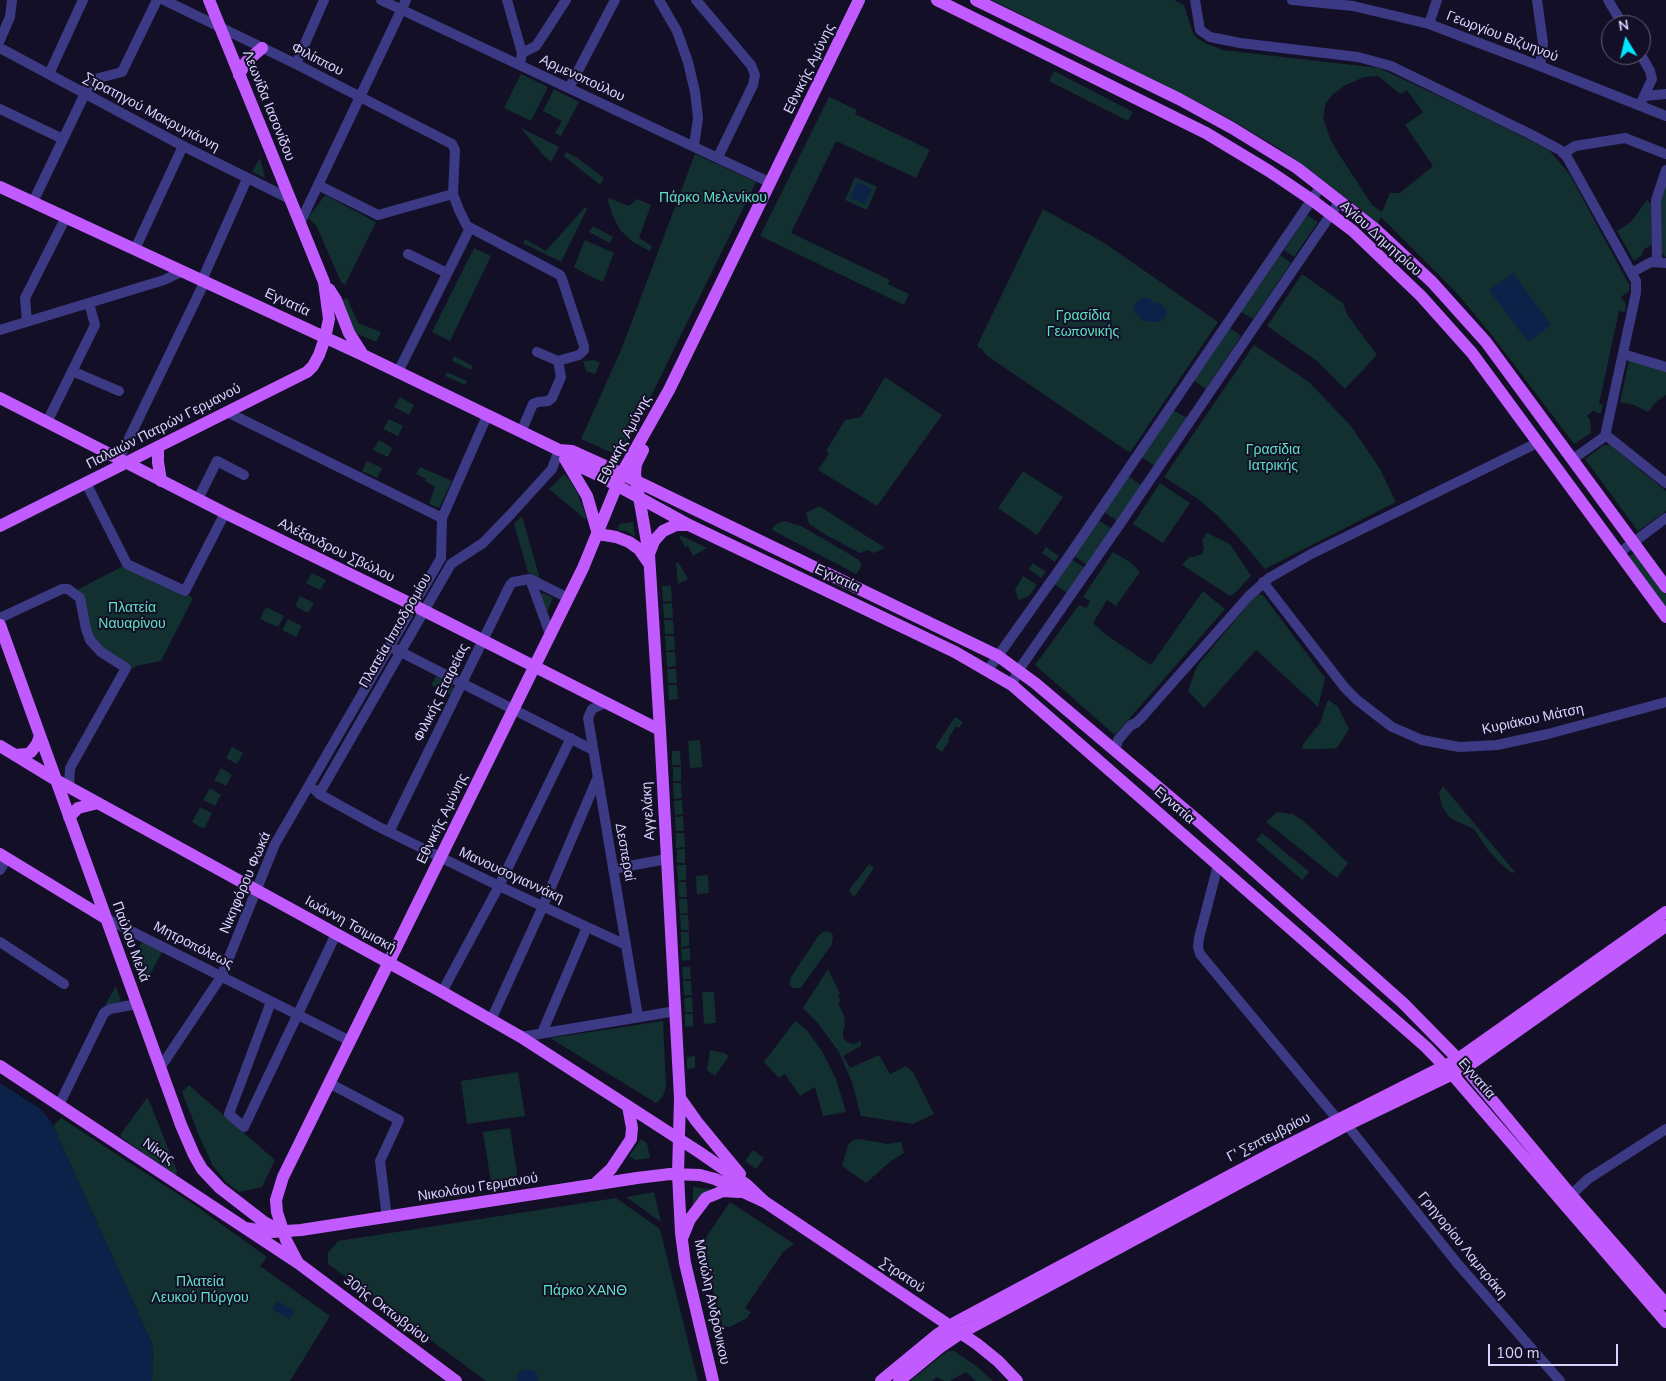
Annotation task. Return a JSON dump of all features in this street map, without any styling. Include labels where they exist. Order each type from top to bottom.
[{"type":"main road","name":"Λεωνίδα Ιασονίδου","points":[[208,0],[324,282]]},
{"type":"main road","name":"Αγίου Δημητρίου","points":[[938,0],[1199,129],[1251,159],[1312,200],[1376,252],[1437,313],[1498,387],[1537,443],[1666,617]]},
{"type":"main road","name":"Αγίου Δημητρίου","points":[[976,0],[1179,99],[1225,124],[1281,157],[1340,200],[1396,248],[1449,301],[1486,342],[1666,587]]},
{"type":"main road","name":"Εθνικής Αμύνης","points":[[298,1263],[283,1232],[276,1209],[278,1191],[288,1166],[568,598],[598,534],[616,486],[660,403],[669,390],[860,1]]},
{"type":"main road","points":[[239,75],[246,62],[262,48]]},
{"type":"main road","name":"Εγνατία","points":[[0,187],[364,355],[521,432],[689,525],[955,652],[1012,685],[1410,1032],[1449,1070],[1666,1322]]},
{"type":"main road","points":[[324,282],[329,316],[325,338]]},
{"type":"main road","points":[[324,282],[336,300],[349,332],[364,355]]},
{"type":"main road","name":"Παλαιών Πατρών Γερμανού","points":[[0,526],[91,480],[123,461],[146,453],[310,370],[316,362],[325,338]]},
{"type":"main road","name":"Εθνικής Αμύνης","points":[[637,482],[636,464],[666,405],[669,390]]},
{"type":"main road","name":"Αλέξανδρου Σβώλου","points":[[0,398],[161,481],[419,608],[660,730]]},
{"type":"main road","points":[[158,446],[161,481]]},
{"type":"main road","points":[[91,480],[103,462],[102,450]]},
{"type":"main road","name":"Εγνατία","points":[[562,455],[572,451],[622,474],[998,656],[1018,670],[1115,746],[1403,1003],[1461,1063],[1571,1195],[1666,1304]]},
{"type":"main road","points":[[562,455],[584,489],[592,508],[598,534],[619,538],[632,544],[649,559],[654,541],[663,531],[676,525],[689,525]]},
{"type":"main road","name":"Αγγελάκη","points":[[637,482],[649,559],[660,730],[676,1011],[680,1098],[679,1140]]},
{"type":"main road","name":"Παύλου Μελά","points":[[0,625],[186,1138],[202,1169],[228,1194],[264,1222],[283,1232]]},
{"type":"main road","points":[[14,755],[31,752],[40,736]]},
{"type":"main road","name":"Ιωάννη Τσιμισκή","points":[[0,746],[56,780],[521,1037],[679,1140]]},
{"type":"main road","points":[[69,817],[78,808],[98,803]]},
{"type":"main road","name":"Μητροπόλεως","points":[[4,856],[106,918]]},
{"type":"main road","name":"Γ' Σεπτεμβρίου","points":[[1461,1063],[1666,912]]},
{"type":"main road","name":"Γ' Σεπτεμβρίου","points":[[881,1381],[949,1326],[1028,1290],[1342,1122],[1449,1070],[1666,926]]},
{"type":"main road","name":"Νίκης","points":[[0,1066],[298,1263]]},
{"type":"main road","points":[[680,1098],[723,1155],[765,1202]]},
{"type":"main road","points":[[595,1184],[611,1169],[631,1139],[632,1128],[628,1106]]},
{"type":"main road","name":"Μανώλη Ανδρόνικου","points":[[679,1140],[678,1174],[682,1242],[713,1381]]},
{"type":"main road","name":"Στρατού","points":[[679,1140],[747,1185],[765,1202]]},
{"type":"main road","name":"Νικολάου Γερμανού","points":[[245,1228],[263,1232],[283,1232],[387,1218],[595,1184],[678,1174]]},
{"type":"main road","name":"Στρατού","points":[[678,1174],[711,1177],[765,1202],[991,1355],[1017,1381]]},
{"type":"main road","points":[[682,1242],[690,1218],[701,1202],[710,1195],[731,1191],[746,1194],[765,1202]]},
{"type":"main road","name":"30ής Οκτωβρίου","points":[[298,1263],[456,1381]]},
{"type":"main road","name":"Γ' Σεπτεμβρίου","points":[[899,1381],[960,1333],[1028,1290]]},
{"type":"street","points":[[0,40],[10,18],[12,0]]},
{"type":"street","points":[[48,74],[83,0]]},
{"type":"street","points":[[33,202],[85,93],[95,79],[122,72],[157,0]]},
{"type":"street","name":"Φιλίππου","points":[[164,0],[448,141],[455,148],[453,194]]},
{"type":"street","points":[[296,64],[324,0]]},
{"type":"street","name":"Αρμενοπούλου","points":[[381,0],[404,5],[519,65],[771,183]]},
{"type":"street","points":[[507,0],[522,53],[519,65]]},
{"type":"street","points":[[522,53],[536,46],[566,0]]},
{"type":"street","points":[[569,88],[615,0]]},
{"type":"street","points":[[659,0],[676,31],[688,62],[695,92],[698,118],[694,146]]},
{"type":"street","points":[[696,0],[751,65],[755,75],[753,85],[718,157]]},
{"type":"street","points":[[1195,0],[1200,30],[1210,37],[1240,43],[1358,57],[1383,63],[1530,134],[1564,154],[1575,169],[1633,272],[1637,290],[1605,436],[1573,459]]},
{"type":"street","name":"Γεωργίου Βιζυηνού","points":[[1292,0],[1327,1],[1375,10],[1429,24],[1540,66],[1642,101],[1666,116]]},
{"type":"street","points":[[1429,24],[1437,0]]},
{"type":"street","points":[[1537,0],[1543,43],[1540,66]]},
{"type":"street","points":[[1608,0],[1617,15]]},
{"type":"street","points":[[300,223],[404,5]]},
{"type":"street","name":"Στρατηγού Μακρυγιάννη","points":[[0,48],[183,146],[290,199]]},
{"type":"street","points":[[1642,101],[1652,82],[1652,76],[1646,65]]},
{"type":"street","points":[[1642,101],[1666,94]]},
{"type":"street","points":[[0,108],[63,139]]},
{"type":"street","points":[[1564,154],[1575,146],[1622,138],[1666,154]]},
{"type":"street","points":[[135,249],[183,146]]},
{"type":"street","points":[[1633,272],[1648,263],[1661,262],[1656,200],[1666,170]]},
{"type":"street","points":[[123,461],[127,441],[203,280],[247,179]]},
{"type":"street","points":[[318,185],[374,214],[385,214],[453,194],[459,210],[470,228],[560,275],[584,346],[579,354],[558,361],[537,352]]},
{"type":"street","points":[[988,670],[1074,549],[1321,186]]},
{"type":"street","points":[[1012,685],[1018,670],[1118,527],[1340,200]]},
{"type":"street","points":[[27,322],[25,298],[66,217]]},
{"type":"street","points":[[398,372],[470,228]]},
{"type":"street","points":[[408,254],[447,273]]},
{"type":"street","points":[[0,330],[164,280],[182,271]]},
{"type":"street","points":[[47,422],[96,325],[89,303]]},
{"type":"street","points":[[1623,354],[1666,367]]},
{"type":"street","points":[[521,432],[533,404],[548,401],[552,398],[561,377],[558,361]]},
{"type":"street","points":[[72,371],[119,391]]},
{"type":"street","points":[[227,412],[442,518]]},
{"type":"street","points":[[441,558],[442,518],[487,416]]},
{"type":"street","points":[[1605,436],[1609,437],[1666,483]]},
{"type":"street","points":[[127,441],[133,451],[146,453]]},
{"type":"street","points":[[1115,746],[1118,740],[1136,723],[1263,582],[1311,554],[1537,443]]},
{"type":"street","points":[[451,564],[483,543],[552,469],[562,455]]},
{"type":"street","points":[[198,499],[217,462],[244,475]]},
{"type":"street","points":[[91,480],[127,564],[185,590],[225,513]]},
{"type":"street","points":[[1619,553],[1666,518]]},
{"type":"street","name":"Πλατεία Ιπποδρομίου","points":[[309,785],[390,646],[419,608],[451,564],[441,558],[419,608],[400,652],[319,794]]},
{"type":"street","points":[[530,579],[568,598]]},
{"type":"street","points":[[530,579],[550,634]]},
{"type":"street","name":"Φιλικής Εταιρείας","points":[[389,832],[512,583],[530,579]]},
{"type":"street","name":"Κυριάκου Μάτση","points":[[1263,582],[1345,688],[1392,727],[1422,740],[1459,747],[1497,745],[1548,734],[1666,702]]},
{"type":"street","points":[[0,618],[62,589],[68,589],[80,598],[90,640],[107,657],[126,668],[70,768],[69,787]]},
{"type":"street","points":[[390,646],[464,682],[593,750]]},
{"type":"street","name":"Δεσπεραί","points":[[605,703],[597,705],[588,713],[588,720],[638,1017]]},
{"type":"street","points":[[442,992],[500,886],[571,738]]},
{"type":"street","points":[[491,1020],[598,778]]},
{"type":"street","name":"Μανουσογιαννάκη","points":[[309,785],[319,794],[389,832],[626,945]]},
{"type":"street","name":"Νικηφόρου Φωκά","points":[[160,1068],[221,977],[272,851],[309,785]]},
{"type":"street","points":[[0,870],[4,856]]},
{"type":"street","points":[[613,869],[667,859]]},
{"type":"street","name":"Γρηγορίου Λαμπράκη","points":[[1218,865],[1199,935],[1198,947],[1200,954],[1342,1122],[1457,1263],[1560,1381]]},
{"type":"street","name":"Μητροπόλεως","points":[[106,918],[350,1042]]},
{"type":"street","points":[[542,1033],[587,927]]},
{"type":"street","points":[[271,1002],[229,1114],[244,1127],[336,934]]},
{"type":"street","points":[[0,942],[64,984]]},
{"type":"street","points":[[59,1105],[104,1013],[110,1009],[137,1004]]},
{"type":"street","points":[[521,1037],[676,1011]]},
{"type":"street","points":[[330,1084],[399,1120],[380,1161],[387,1218]]},
{"type":"street","points":[[1571,1195],[1593,1176],[1666,1129]]},
{"type":"green space","points":[[992,0],[1174,0],[1184,5],[1193,33],[1207,44],[1223,50],[1379,68],[1549,150],[1570,175],[1630,286],[1629,291],[1621,297],[1626,304],[1625,312],[1619,311],[1599,404],[1603,405],[1601,413],[1597,413],[1594,410],[1587,416],[1590,419],[1591,433],[1574,444],[1491,334],[1454,290],[1381,217],[1378,223],[1280,149],[1228,118]],"holes":[[[1378,76],[1400,94],[1407,90],[1422,111],[1422,113],[1405,125],[1433,166],[1400,193],[1390,193],[1382,212],[1372,205],[1337,151],[1323,118],[1326,103],[1332,95],[1344,86],[1364,77]]]},
{"type":"green space","points":[[1054,71],[1133,112],[1128,121],[1049,81]]},
{"type":"green space","points":[[521,74],[548,87],[531,121],[504,108]]},
{"type":"green space","points":[[554,89],[579,102],[561,136],[555,133],[562,121],[543,111]]},
{"type":"green space","points":[[829,97],[857,110],[855,114],[930,150],[916,178],[836,141],[791,233],[890,280],[888,284],[909,294],[904,305],[760,236]]},
{"type":"green space","points":[[521,128],[559,147],[551,162],[543,155]]},
{"type":"green space","points":[[566,152],[576,157],[604,178],[600,185],[564,156]]},
{"type":"green space","name":"Πάρκο Μελενίκου","points":[[695,154],[756,182],[625,449],[619,456],[581,439],[621,350]]},
{"type":"green space","points":[[260,158],[265,178],[252,172]]},
{"type":"green space","points":[[855,177],[877,187],[867,210],[845,200]]},
{"type":"green space","points":[[1665,186],[1666,257],[1662,254],[1659,204]]},
{"type":"green space","points":[[325,195],[376,222],[345,285],[341,282],[316,225],[308,218]]},
{"type":"green space","points":[[609,198],[629,206],[637,199],[651,205],[639,238],[652,246],[650,251],[633,242],[620,230],[612,214],[608,201]]},
{"type":"green space","points":[[1647,200],[1651,204],[1652,245],[1644,249],[1642,255],[1634,261],[1617,231],[1631,222]]},
{"type":"green space","points":[[588,207],[561,262],[523,243],[525,239],[546,251],[584,208]]},
{"type":"green space","name":"Γρασίδια Γεωπονικής","points":[[1043,209],[1106,244],[1218,322],[1131,451],[1127,451],[986,355],[977,346]]},
{"type":"green space","points":[[1307,215],[1318,222],[1294,257],[1284,250]]},
{"type":"green space","points":[[593,226],[613,237],[610,243],[589,232]]},
{"type":"green space","points":[[585,240],[614,253],[603,282],[574,267]]},
{"type":"green space","points":[[474,248],[491,256],[450,341],[432,332]]},
{"type":"green space","points":[[1280,255],[1291,263],[1253,319],[1241,312]]},
{"type":"green space","points":[[1302,274],[1343,303],[1348,316],[1377,355],[1345,389],[1317,361],[1267,326]]},
{"type":"green space","points":[[347,298],[358,323],[381,332],[376,342],[351,331],[340,301]]},
{"type":"green space","points":[[1230,328],[1241,336],[1206,389],[1194,381]]},
{"type":"green space","name":"Γρασίδια Ιατρικής","points":[[1254,345],[1309,382],[1351,426],[1380,469],[1396,502],[1265,569],[1219,517],[1198,499],[1164,477]]},
{"type":"green space","points":[[454,356],[473,366],[471,370],[452,361]]},
{"type":"green space","points":[[595,360],[600,363],[595,374],[586,371],[583,361]]},
{"type":"green space","points":[[1629,360],[1666,371],[1666,395],[1657,401],[1648,412],[1634,405],[1620,402]]},
{"type":"green space","points":[[447,372],[467,381],[465,385],[445,376]]},
{"type":"green space","points":[[885,377],[942,415],[877,506],[818,470],[829,454],[826,451],[845,420],[861,417]]},
{"type":"green space","points":[[400,397],[414,405],[409,415],[394,407]]},
{"type":"green space","points":[[1173,410],[1187,418],[1155,466],[1141,457]]},
{"type":"green space","points":[[389,419],[403,426],[398,436],[383,429]]},
{"type":"green space","points":[[379,440],[391,447],[392,449],[388,457],[373,450]]},
{"type":"green space","points":[[1604,445],[1610,445],[1666,491],[1666,511],[1638,531],[1585,459]]},
{"type":"green space","points":[[367,461],[382,468],[377,478],[362,471]]},
{"type":"green space","points":[[420,467],[452,481],[439,508],[429,504],[435,487],[425,481],[426,479],[416,474]]},
{"type":"green space","points":[[1023,471],[1063,497],[1037,535],[998,508]]},
{"type":"green space","points":[[564,474],[578,494],[587,519],[549,489]]},
{"type":"green space","points":[[1128,476],[1141,485],[1117,521],[1104,512]]},
{"type":"green space","points":[[1160,483],[1190,503],[1163,543],[1133,524]]},
{"type":"green space","points":[[819,506],[885,548],[873,553],[868,550],[860,553],[826,535],[809,524],[806,513]]},
{"type":"green space","points":[[522,516],[540,579],[528,572],[514,524]]},
{"type":"green space","points":[[1098,520],[1112,529],[1087,565],[1074,556]]},
{"type":"green space","points":[[784,521],[801,526],[858,559],[861,563],[860,569],[856,574],[772,530],[775,525]]},
{"type":"green space","points":[[633,522],[635,537],[627,531],[618,530],[619,524]]},
{"type":"green space","points":[[1207,533],[1230,544],[1251,576],[1233,595],[1230,596],[1182,565],[1189,557],[1202,554],[1204,548],[1202,540]]},
{"type":"green space","points":[[680,535],[707,548],[693,556],[688,546],[685,547]]},
{"type":"green space","points":[[1046,547],[1059,556],[1055,562],[1042,553]]},
{"type":"green space","points":[[1113,552],[1130,562],[1140,572],[1116,606],[1107,600],[1093,623],[1105,634],[1151,665],[1203,591],[1225,609],[1115,735],[1035,665],[1079,605],[1086,608],[1090,601],[1083,597]]},
{"type":"green space","points":[[1635,552],[1666,594],[1666,608],[1629,557]]},
{"type":"green space","points":[[1071,559],[1085,568],[1068,593],[1054,584]]},
{"type":"green space","points":[[678,562],[688,579],[678,584],[676,563]]},
{"type":"green space","points":[[1033,563],[1046,572],[1041,578],[1029,569]]},
{"type":"green space","name":"Πλατεία Ναυαρίνου","points":[[127,564],[193,598],[161,661],[136,666],[133,669],[118,664],[101,652],[73,592]]},
{"type":"green space","points":[[312,573],[326,580],[320,590],[306,583]]},
{"type":"green space","points":[[1023,576],[1037,585],[1029,596],[1019,600],[1015,590]]},
{"type":"green space","points":[[662,586],[671,586],[672,601],[663,602]]},
{"type":"green space","points":[[543,593],[553,598],[547,612],[540,595]]},
{"type":"green space","points":[[1257,594],[1263,595],[1325,678],[1318,707],[1256,650],[1204,708],[1188,691],[1197,666]]},
{"type":"green space","points":[[300,596],[314,603],[308,613],[295,606]]},
{"type":"green space","points":[[672,603],[673,618],[664,618],[663,604]]},
{"type":"green space","points":[[266,607],[284,616],[278,627],[260,619]]},
{"type":"green space","points":[[288,619],[302,626],[296,637],[282,630]]},
{"type":"green space","points":[[664,620],[673,620],[674,634],[665,634]]},
{"type":"green space","points":[[665,636],[674,636],[675,650],[666,651]]},
{"type":"green space","points":[[666,652],[675,652],[676,666],[667,667]]},
{"type":"green space","points":[[667,669],[676,669],[677,683],[668,683]]},
{"type":"green space","points":[[436,676],[453,684],[452,687],[454,688],[451,695],[431,685]]},
{"type":"green space","points":[[668,685],[677,685],[678,699],[669,700]]},
{"type":"green space","points":[[1329,700],[1338,707],[1349,729],[1337,748],[1302,749],[1303,744],[1320,723]]},
{"type":"green space","points":[[955,717],[963,722],[959,728],[956,726],[942,752],[935,747]]},
{"type":"green space","points":[[700,740],[702,767],[690,768],[688,741]]},
{"type":"green space","points":[[232,747],[243,753],[237,764],[226,758]]},
{"type":"green space","points":[[672,751],[680,751],[681,765],[672,765]]},
{"type":"green space","points":[[673,767],[681,767],[681,781],[673,781]]},
{"type":"green space","points":[[221,768],[232,775],[226,786],[214,780]]},
{"type":"green space","points":[[673,783],[681,783],[682,798],[674,799]]},
{"type":"green space","points":[[1443,786],[1515,872],[1512,873],[1501,864],[1488,850],[1474,829],[1450,818],[1442,806],[1439,793]]},
{"type":"green space","points":[[210,788],[221,795],[215,806],[203,800]]},
{"type":"green space","points":[[682,800],[683,814],[675,815],[674,801]]},
{"type":"green space","points":[[200,807],[212,813],[204,829],[192,822]]},
{"type":"green space","points":[[1277,812],[1293,814],[1306,823],[1348,863],[1337,878],[1266,822]]},
{"type":"green space","points":[[683,816],[684,831],[676,831],[675,817]]},
{"type":"green space","points":[[676,833],[684,833],[685,847],[676,848]]},
{"type":"green space","points":[[1262,833],[1309,872],[1302,880],[1256,840]]},
{"type":"green space","points":[[677,849],[685,849],[685,863],[677,863]]},
{"type":"green space","points":[[869,864],[874,868],[855,896],[852,895],[849,890]]},
{"type":"green space","points":[[677,865],[686,865],[686,880],[678,881]]},
{"type":"green space","points":[[708,875],[709,893],[697,894],[696,876]]},
{"type":"green space","points":[[678,882],[686,882],[687,897],[679,897]]},
{"type":"green space","points":[[679,899],[687,899],[688,913],[680,914]]},
{"type":"green space","points":[[680,915],[688,915],[689,930],[681,930]]},
{"type":"green space","points":[[825,931],[833,935],[832,944],[801,988],[793,988],[789,984],[791,977],[819,935]]},
{"type":"green space","points":[[681,932],[689,932],[689,946],[681,947]]},
{"type":"green space","points":[[142,942],[162,952],[147,980],[135,954]]},
{"type":"green space","points":[[690,948],[690,960],[682,961],[681,949]]},
{"type":"green space","points":[[682,967],[690,967],[691,979],[683,980]]},
{"type":"green space","points":[[828,969],[840,994],[838,996],[841,1001],[838,1003],[844,1016],[845,1027],[843,1038],[852,1044],[861,1040],[861,1046],[843,1056],[850,1068],[879,1055],[890,1074],[906,1066],[913,1072],[934,1114],[913,1124],[861,1116],[852,1082],[839,1052],[817,1022],[803,1008]]},
{"type":"green space","points":[[683,981],[691,981],[692,995],[684,996]]},
{"type":"green space","points":[[116,986],[121,1001],[105,1005]]},
{"type":"green space","points":[[702,992],[714,992],[716,1023],[704,1024]]},
{"type":"green space","points":[[692,997],[693,1012],[685,1013],[684,998]]},
{"type":"green space","points":[[685,1014],[693,1014],[693,1026],[685,1027]]},
{"type":"green space","points":[[663,1021],[666,1087],[663,1096],[656,1103],[550,1038]]},
{"type":"green space","points":[[795,1021],[806,1029],[822,1051],[836,1079],[846,1112],[823,1116],[815,1087],[800,1096],[785,1074],[779,1078],[764,1062]]},
{"type":"green space","points":[[710,1050],[729,1056],[715,1076],[707,1070]]},
{"type":"green space","points":[[695,1056],[695,1068],[687,1069],[687,1057]]},
{"type":"green space","points":[[518,1072],[525,1116],[467,1124],[461,1081]]},
{"type":"green space","points":[[189,1085],[275,1160],[262,1187],[239,1192],[227,1183],[213,1166],[182,1092]]},
{"type":"green space","points":[[146,1099],[148,1099],[151,1105],[177,1171],[176,1175],[173,1175],[121,1137],[121,1134]]},
{"type":"green space","name":"Πλατεία Λευκού Πύργου","points":[[61,1118],[193,1204],[267,1257],[260,1266],[330,1316],[290,1381],[152,1381],[153,1346],[53,1126]],"holes":[[[277,1301],[294,1311],[290,1319],[273,1309]]]},
{"type":"green space","points":[[510,1128],[518,1179],[491,1183],[483,1132]]},
{"type":"green space","points":[[641,1139],[647,1143],[650,1158],[635,1160],[629,1156]]},
{"type":"green space","points":[[860,1139],[887,1144],[901,1142],[904,1153],[891,1161],[866,1183],[842,1166],[848,1145],[853,1140]]},
{"type":"green space","points":[[753,1150],[764,1158],[756,1169],[745,1161]]},
{"type":"green space","points":[[693,1187],[710,1189],[693,1204]]},
{"type":"green space","points":[[654,1192],[661,1222],[626,1197]]},
{"type":"green space","name":"Πάρκο ΧΑΝΘ","points":[[616,1198],[660,1229],[698,1381],[486,1381],[328,1264],[328,1253],[338,1241]]},
{"type":"green space","points":[[730,1202],[794,1244],[783,1252],[745,1308],[751,1312],[747,1318],[730,1327],[723,1327],[700,1246]]},
{"type":"green space","points":[[949,1351],[954,1351],[976,1366],[993,1381],[976,1381],[966,1372],[950,1381],[944,1381],[937,1377],[932,1381],[910,1381]]},
{"type":"water","points":[[857,182],[872,189],[865,204],[850,198]]},
{"type":"water","points":[[1513,273],[1551,325],[1528,342],[1489,290]]},
{"type":"water","points":[[1143,297],[1155,303],[1160,303],[1165,308],[1167,315],[1160,322],[1143,321],[1134,312],[1134,305]]},
{"type":"water","points":[[0,1083],[39,1108],[53,1126],[153,1346],[152,1381],[0,1381]]},
{"type":"water","points":[[278,1301],[294,1311],[290,1319],[273,1309]]},
{"type":"water","points":[[523,1369],[533,1370],[537,1375],[538,1381],[517,1381],[518,1374]]}]
